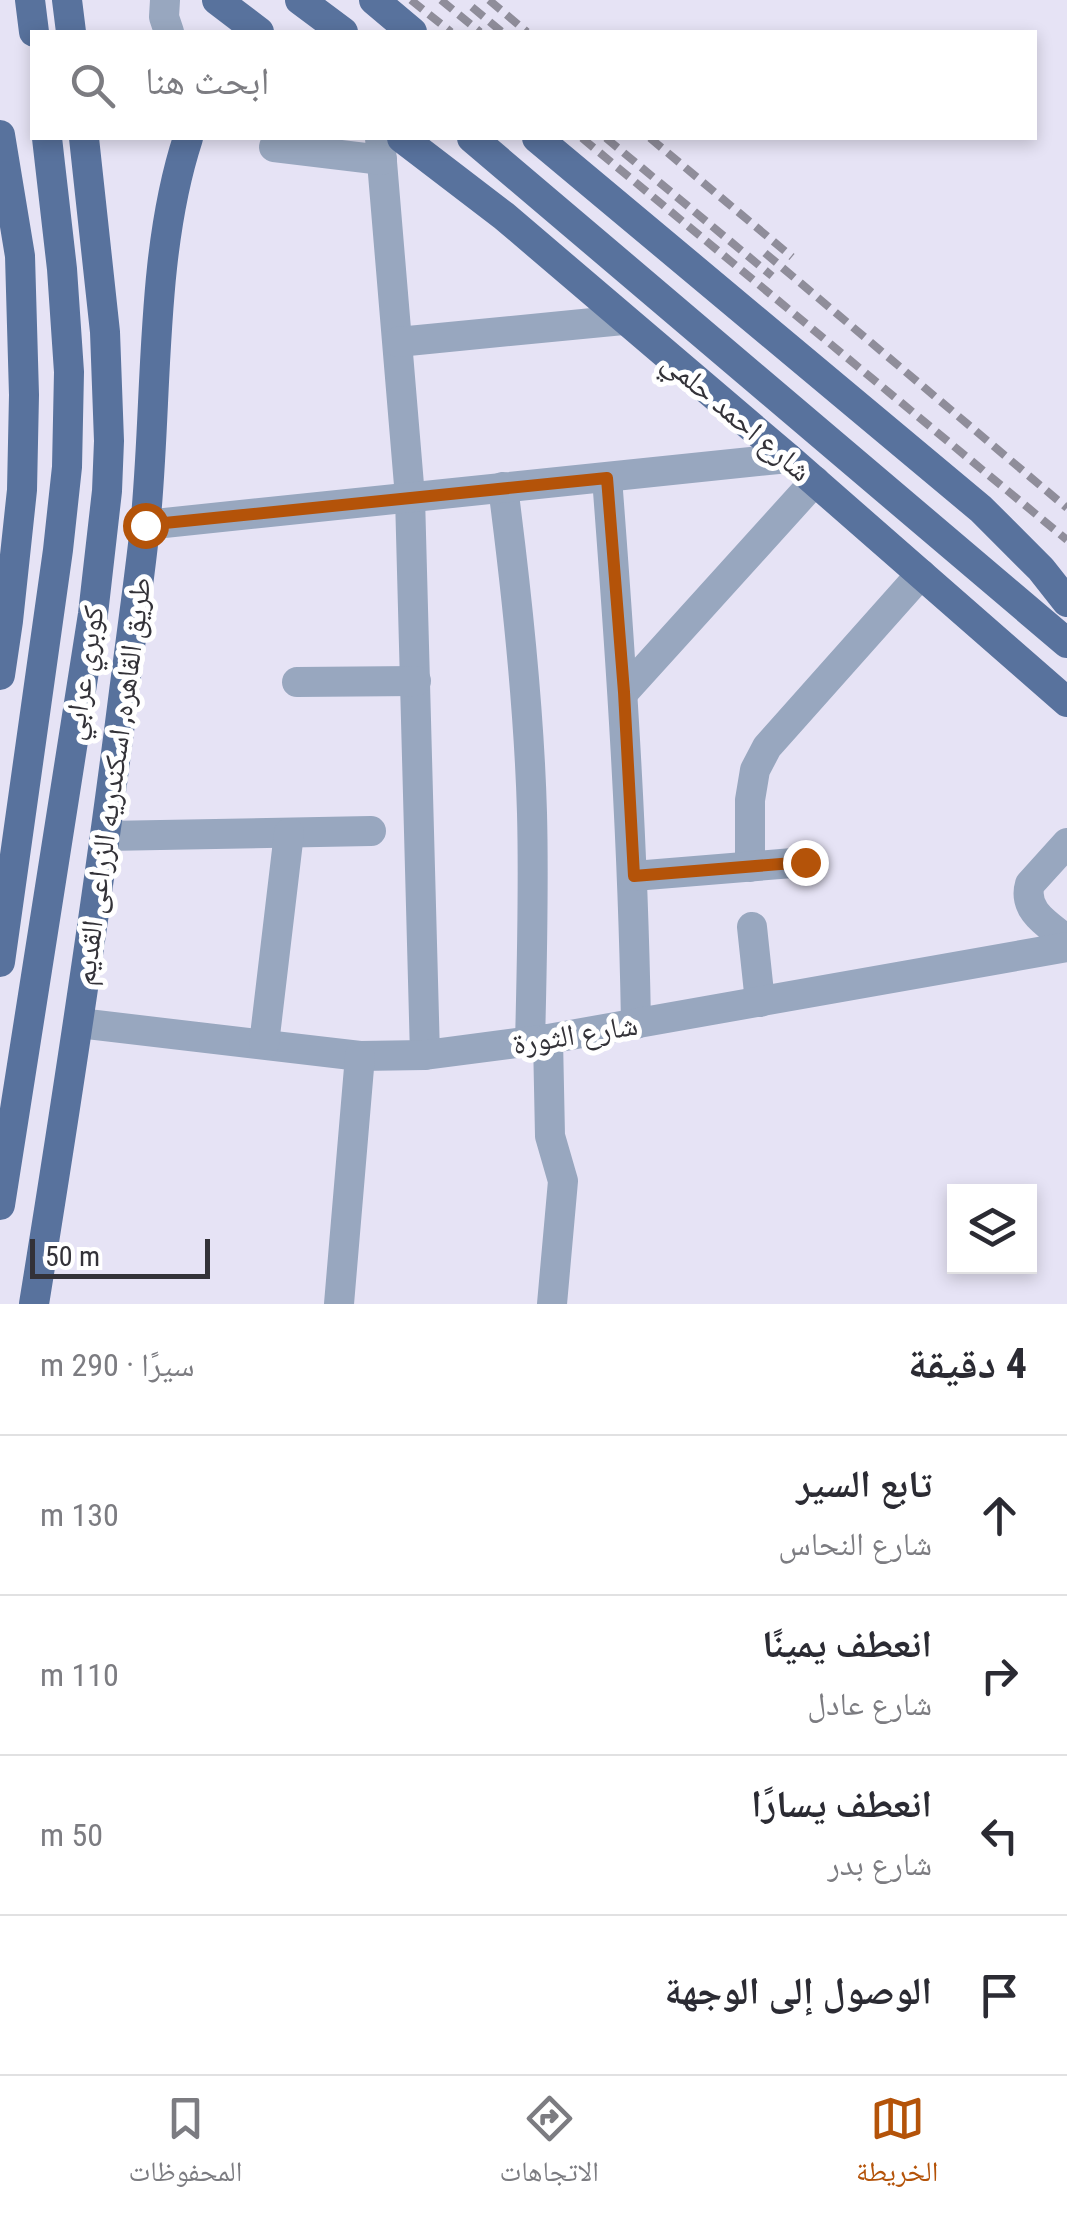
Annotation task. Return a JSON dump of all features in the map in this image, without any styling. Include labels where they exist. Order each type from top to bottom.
[{"type":"main road","points":[[30,0],[34,30]]},
{"type":"main road","points":[[68,0],[72,30]]},
{"type":"main road","points":[[217,0],[255,30]]},
{"type":"main road","points":[[300,0],[340,30]]},
{"type":"main road","points":[[374,0],[410,30]]},
{"type":"main road","points":[[0,135],[20,256],[24,395],[11,486],[8,621],[0,674]]},
{"type":"main road","name":"كوبري عرابي","points":[[0,962],[67,468],[66,320],[47,140]]},
{"type":"main road","name":"كوبري عرابي","points":[[0,1206],[93,614],[107,491],[105,332],[84,140]]},
{"type":"main road","name":"طريق القاهره, اسكندريه الزراعى القديم","points":[[34,1304],[106,836],[145,525],[162,279],[172,200],[187,140]]},
{"type":"main road","name":"شارع احمد حلمي","points":[[474,140],[1067,643]]},
{"type":"main road","points":[[539,140],[981,510],[1067,602]]},
{"type":"main road","name":"شارع احمد حلمي","points":[[388,145],[504,216],[1067,702]]},
{"type":"street","points":[[165,0],[168,30]]},
{"type":"street","points":[[274,147],[388,145],[410,497],[425,1056]]},
{"type":"street","points":[[398,342],[623,320]]},
{"type":"street","points":[[145,525],[788,458]]},
{"type":"street","points":[[607,478],[634,876],[636,1024]]},
{"type":"street","points":[[624,692],[815,481]]},
{"type":"street","points":[[503,486],[528,722],[539,1040],[550,1136],[563,1182],[552,1304]]},
{"type":"street","points":[[750,866],[750,800],[755,770],[768,747],[921,574]]},
{"type":"street","points":[[297,682],[416,681]]},
{"type":"street","points":[[106,836],[370,831]]},
{"type":"street","points":[[264,1044],[289,832]]},
{"type":"street","points":[[1067,843],[1027,892],[1031,909],[1067,944]]},
{"type":"street","points":[[634,876],[805,862]]},
{"type":"street","points":[[752,927],[760,1002]]},
{"type":"street","name":"شارع الثورة","points":[[80,1023],[360,1056],[425,1056],[636,1024],[1067,944]]},
{"type":"street","points":[[339,1304],[360,1056]]},
{"type":"railway","points":[[411,0],[448,30]]},
{"type":"railway","points":[[441,0],[478,30]]},
{"type":"railway","points":[[489,0],[525,30]]},
{"type":"railway","points":[[472,7],[500,30]]},
{"type":"railway","points":[[584,140],[1067,540]]},
{"type":"railway","points":[[608,140],[772,276]]},
{"type":"railway","points":[[652,140],[792,257]]},
{"type":"railway","points":[[765,253],[1067,508]]},
{"type":"route","points":[[145,525],[607,478],[634,876],[805,862]]}]
